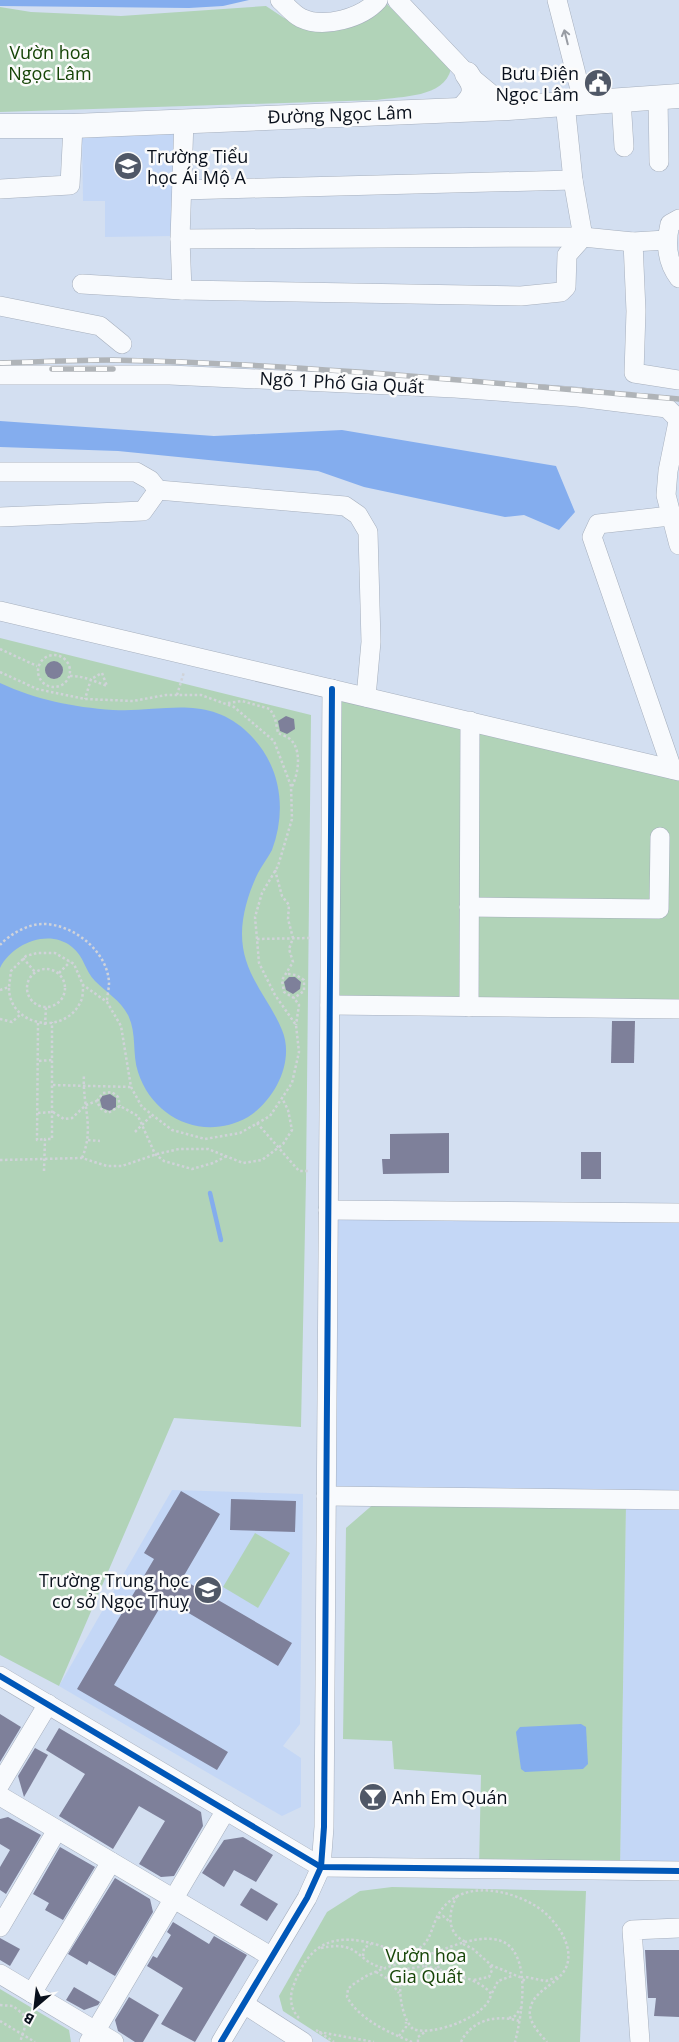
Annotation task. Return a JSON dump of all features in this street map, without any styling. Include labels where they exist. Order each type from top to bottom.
[{"type":"main road","points":[[462,109],[470,102],[475,92],[473,82],[467,74]]},
{"type":"main road","name":"Đường Ngọc Lâm","points":[[0,126],[73,126],[508,108],[622,98],[668,97]]},
{"type":"street","points":[[280,0],[300,17],[320,21],[351,18],[364,12],[378,0]]},
{"type":"street","points":[[397,0],[467,74],[508,108]]},
{"type":"street","points":[[557,0],[574,102],[573,180],[583,238]]},
{"type":"street","points":[[659,162],[668,97]]},
{"type":"street","points":[[622,98],[624,147]]},
{"type":"street","points":[[182,290],[180,239],[184,120]]},
{"type":"street","points":[[0,189],[70,185],[73,126]]},
{"type":"street","points":[[182,190],[573,180]]},
{"type":"street","points":[[679,219],[670,224],[666,240],[671,268],[679,278]]},
{"type":"street","points":[[82,284],[182,290],[521,296],[561,292],[566,287],[567,255],[583,238]]},
{"type":"street","points":[[180,239],[583,238],[633,242],[666,240]]},
{"type":"street","points":[[633,242],[636,311],[634,373],[679,380]]},
{"type":"street","points":[[0,306],[100,326],[122,344]]},
{"type":"street","name":"Ngõ 1 Phố Gia Quất","points":[[0,374],[170,375],[464,389],[578,397],[668,408],[679,419]]},
{"type":"street","points":[[679,419],[666,495],[679,545]]},
{"type":"street","points":[[0,472],[136,472],[150,480],[158,490],[345,506],[358,515],[368,532],[371,642],[366,697]]},
{"type":"street","points":[[0,518],[143,511],[158,490]]},
{"type":"street","points":[[670,516],[598,524],[592,538],[675,770]]},
{"type":"street","points":[[0,611],[675,770]]},
{"type":"street","points":[[221,2042],[307,1898],[321,1867],[324,1827],[332,689]]},
{"type":"street","points":[[469,1006],[470,721]]},
{"type":"street","points":[[469,907],[659,909],[660,837]]},
{"type":"street","points":[[330,1005],[679,1008]]},
{"type":"street","points":[[328,1210],[679,1213]]},
{"type":"street","points":[[326,1496],[679,1500]]},
{"type":"street","points":[[0,1676],[321,1867],[679,1870]]},
{"type":"street","points":[[0,1784],[48,1704]]},
{"type":"street","points":[[0,1796],[272,1958]]},
{"type":"street","points":[[92,2036],[226,1810]]},
{"type":"street","points":[[0,1927],[58,1830]]},
{"type":"street","points":[[32,1994],[110,1862]]},
{"type":"street","points":[[640,2042],[632,1930],[679,1928]]},
{"type":"street","points":[[0,1974],[92,2036],[114,2042]]},
{"type":"street","points":[[244,2004],[312,2035]]},
{"type":"path","points":[[0,649],[37,666]]},
{"type":"path","points":[[54,655],[65,660],[70,676],[64,683],[50,685],[40,680],[37,666],[42,659],[54,655]]},
{"type":"path","points":[[0,672],[37,689],[85,699],[133,701],[177,695],[201,695],[227,703],[274,741],[291,788],[292,819],[275,870],[262,893],[255,917],[259,963],[276,995],[296,1025]]},
{"type":"path","points":[[177,695],[184,672]]},
{"type":"path","points":[[70,676],[91,680],[106,686],[102,673],[91,680],[85,699]]},
{"type":"path","points":[[48,692],[50,685]]},
{"type":"path","points":[[227,703],[242,701],[270,709],[278,733],[292,740],[298,751],[296,778],[291,788]]},
{"type":"path","points":[[83,986],[107,1002],[121,1026],[131,1087],[142,1107],[172,1130],[205,1139],[240,1133],[270,1116],[292,1083],[299,1052],[296,1025],[299,1005],[294,998],[284,992],[282,980],[288,974],[287,969],[293,962],[289,949],[293,938],[288,919],[289,905],[282,896],[275,870]]},
{"type":"path","points":[[0,946],[10,934],[43,924],[72,930],[97,952],[105,967],[109,983],[107,1002]]},
{"type":"path","points":[[257,939],[310,938]]},
{"type":"path","points":[[37,953],[55,953],[70,962],[74,964],[83,986],[81,1001],[68,1017],[45,1025],[24,1019],[9,998],[8,988],[11,971],[23,958],[37,953]]},
{"type":"path","points":[[23,958],[35,972]]},
{"type":"path","points":[[59,974],[70,962]]},
{"type":"path","points":[[47,968],[59,974],[65,985],[65,992],[58,1003],[46,1007],[34,1003],[27,993],[28,981],[35,972],[47,968]]},
{"type":"path","points":[[288,974],[296,975],[304,980],[304,991],[294,998]]},
{"type":"path","points":[[0,990],[8,988]]},
{"type":"path","points":[[45,1025],[46,1007]]},
{"type":"path","points":[[0,1018],[12,1022],[21,1014]]},
{"type":"path","points":[[38,1023],[37,1140],[52,1139],[52,1022]]},
{"type":"path","points":[[39,1061],[52,1060]]},
{"type":"path","points":[[82,1158],[88,1140],[90,1124],[86,1105],[84,1075]]},
{"type":"path","points":[[52,1085],[131,1087]]},
{"type":"path","points":[[38,1113],[53,1112],[64,1119],[72,1118],[86,1105],[97,1101],[103,1093],[112,1092],[118,1097],[120,1106],[138,1116],[155,1154],[164,1161],[192,1169],[213,1163],[227,1156]]},
{"type":"path","points":[[0,1160],[82,1158],[107,1166],[122,1166],[155,1154],[179,1149],[208,1150],[243,1163],[262,1160],[283,1144],[292,1130],[288,1110],[282,1098]]},
{"type":"path","points":[[97,1101],[100,1108],[108,1113],[120,1106]]},
{"type":"path","points":[[135,1132],[152,1115]]},
{"type":"path","points":[[257,1123],[299,1171],[308,1171]]},
{"type":"path","points":[[240,1133],[242,1137]]},
{"type":"path","points":[[44,1139],[44,1171]]},
{"type":"path","points":[[88,1140],[100,1141]]},
{"type":"path","points":[[302,2021],[294,2011],[292,1990],[303,1967],[318,1949],[328,1942],[348,1938],[400,1952],[418,1949],[427,1941],[436,1919],[445,1905],[457,1896],[474,1891],[498,1891],[523,1899],[546,1913],[555,1921],[564,1940],[568,1958],[562,1973],[538,1995],[530,2010],[535,2026],[548,2042]]},
{"type":"path","points":[[451,1924],[452,1906],[457,1896]]},
{"type":"path","points":[[436,1919],[446,1917],[460,1939],[467,1942]]},
{"type":"path","points":[[412,2042],[361,2014],[347,1997],[348,1989],[355,1982],[387,1968],[467,1942],[492,1939],[506,1944],[517,1955],[522,1978],[523,2004],[515,2042]]},
{"type":"path","points":[[363,1956],[366,1946],[376,1944]]},
{"type":"path","points":[[461,1944],[473,1949],[489,1963],[512,1976],[522,1978]]},
{"type":"path","points":[[318,1949],[341,1946],[355,1950],[373,1965],[387,1968]]},
{"type":"path","points":[[442,1970],[434,1961],[438,1954],[446,1949]]},
{"type":"path","points":[[470,1980],[483,1980],[489,1977],[492,1970],[489,1963]]},
{"type":"path","points":[[428,2031],[411,2027],[406,2017],[399,1981],[406,1969],[420,1966],[442,1970],[486,1988],[490,1991],[491,1997]]},
{"type":"path","points":[[376,1972],[391,1981],[401,1996]]},
{"type":"path","points":[[522,1983],[526,1977],[546,1981],[562,1973]]},
{"type":"path","points":[[418,2042],[420,2036],[428,2031],[444,2027],[482,2008],[491,1997],[496,1983],[512,1976]]},
{"type":"path","points":[[461,2042],[465,2034],[479,2023],[492,2018],[515,2016],[523,2004]]},
{"type":"path","points":[[0,2005],[13,2006],[23,2014],[25,2027],[20,2042]]},
{"type":"path","points":[[398,2036],[406,2027],[406,2017]]},
{"type":"path","points":[[508,2018],[520,2022]]},
{"type":"path","points":[[0,2021],[35,2042]]},
{"type":"path","points":[[312,2035],[334,2042]]},
{"type":"path","points":[[312,2035],[374,2042]]},
{"type":"shaded area","name":"Trường Tiểu học Ái Mộ A","points":[[173,130],[173,236],[105,237],[105,201],[83,201],[82,132]]},
{"type":"shaded area","points":[[328,1210],[679,1213],[679,1871],[620,1870],[626,1505],[326,1496]]},
{"type":"shaded area","name":"Trường Trung học cơ sở Ngọc Thuỵ","points":[[172,1490],[303,1494],[300,1724],[283,1746],[301,1758],[301,1807],[282,1816],[59,1686]]},
{"type":"green space","name":"Vườn hoa Ngọc Lâm","points":[[383,0],[451,69],[447,78],[440,86],[421,94],[377,100],[0,112],[0,7],[31,12],[121,16],[266,6],[284,18],[302,23]]},
{"type":"green space","points":[[0,638],[311,715],[306,1179],[301,1427],[174,1418],[59,1686],[0,1655]]},
{"type":"green space","points":[[332,689],[679,768],[679,1009],[330,1005]]},
{"type":"green space","points":[[376,1502],[626,1505],[620,1870],[479,1868],[481,1775],[394,1769],[392,1741],[343,1739],[346,1528]]},
{"type":"green space","points":[[255,1533],[290,1553],[258,1608],[223,1587]]},
{"type":"green space","name":"Vườn hoa Gia Quất","points":[[392,1887],[586,1891],[580,2042],[331,2042],[283,2011],[279,1996],[327,1912],[360,1891]]},
{"type":"green space","points":[[0,1989],[69,2030],[71,2042],[0,2042]]},
{"type":"water","points":[[0,0],[249,0],[223,6],[189,8],[0,6]]},
{"type":"water","points":[[0,421],[214,436],[342,430],[556,466],[575,512],[559,530],[524,515],[505,517],[364,487],[318,471],[118,451],[0,447]]},
{"type":"water","points":[[0,683],[41,698],[83,707],[113,710],[181,708],[214,712],[245,730],[257,742],[266,756],[278,786],[280,801],[277,834],[272,850],[258,873],[249,895],[243,919],[242,934],[246,961],[282,1030],[286,1054],[280,1079],[274,1090],[267,1101],[248,1117],[231,1124],[214,1127],[198,1126],[182,1122],[155,1102],[145,1088],[138,1072],[133,1029],[128,1015],[117,1001],[92,977],[76,951],[63,941],[42,939],[31,941],[13,952],[0,968]]},
{"type":"water","points":[[581,1724],[586,1727],[588,1764],[583,1769],[525,1772],[521,1769],[516,1732],[520,1727]]},
{"type":"building","points":[[50,661],[58,661],[63,666],[61,677],[50,679],[45,674],[45,666]]},
{"type":"building","points":[[286,716],[294,719],[295,729],[287,734],[280,731],[278,721]]},
{"type":"building","points":[[289,977],[295,977],[301,982],[300,989],[293,994],[286,990],[284,982]]},
{"type":"building","points":[[612,1021],[635,1021],[634,1063],[611,1063]]},
{"type":"building","points":[[110,1094],[116,1098],[116,1107],[110,1111],[102,1108],[100,1100],[102,1096]]},
{"type":"building","points":[[449,1133],[449,1173],[383,1174],[382,1159],[390,1159],[390,1134]]},
{"type":"building","points":[[581,1152],[601,1152],[601,1179],[581,1179]]},
{"type":"building","points":[[181,1491],[220,1514],[182,1579],[292,1643],[278,1666],[165,1599],[114,1685],[228,1752],[217,1770],[77,1689],[154,1559],[144,1553]]},
{"type":"building","points":[[231,1499],[296,1501],[295,1532],[230,1530]]},
{"type":"building","points":[[0,1714],[21,1727],[0,1762]]},
{"type":"building","points":[[59,1728],[201,1812],[203,1826],[174,1876],[161,1877],[139,1864],[165,1821],[139,1806],[113,1849],[59,1816],[85,1774],[46,1750]]},
{"type":"building","points":[[35,1748],[48,1755],[24,1797],[18,1776]]},
{"type":"building","points":[[8,1817],[41,1835],[6,1894],[0,1890],[0,1867],[10,1850],[0,1844],[0,1819]]},
{"type":"building","points":[[243,1837],[273,1855],[256,1882],[234,1870],[224,1887],[202,1873],[224,1840]]},
{"type":"building","points":[[60,1847],[95,1867],[63,1920],[45,1910],[49,1903],[33,1894]]},
{"type":"building","points":[[115,1878],[150,1899],[153,1912],[115,1976],[89,1961],[87,1965],[68,1954]]},
{"type":"building","points":[[251,1888],[278,1904],[267,1921],[240,1905]]},
{"type":"building","points":[[173,1922],[209,1944],[214,1936],[247,1955],[195,2042],[161,2024],[183,1988],[147,1966],[153,1956],[157,1958],[171,1935],[167,1932]]},
{"type":"building","points":[[0,1938],[20,1949],[10,1966],[0,1960]]},
{"type":"building","points":[[645,1950],[679,1950],[679,2017],[654,2016],[656,1998],[648,1998]]},
{"type":"building","points":[[74,1987],[100,2002],[98,2005],[84,2010],[66,2000]]},
{"type":"building","points":[[129,1997],[159,2015],[143,2042],[135,2042],[118,2031],[115,2020]]},
{"type":"waterway","points":[[210,1193],[221,1240]]},
{"type":"railway","points":[[0,363],[113,360],[184,362],[396,375],[679,399]]},
{"type":"railway","points":[[52,369],[113,369]]},
{"type":"cycle path","points":[[221,2042],[307,1898],[321,1867],[324,1827],[332,689]]},
{"type":"cycle path","points":[[0,1676],[321,1867],[679,1871]]},
{"type":"place","name":"Bưu Điện Ngọc Lâm","points":[[598,83]]},
{"type":"place","name":"Trường Tiểu học Ái Mộ A","points":[[128,166]]},
{"type":"place","name":"Trường Trung học cơ sở Ngọc Thuỵ","points":[[208,1590]]},
{"type":"place","name":"Anh Em Quán","points":[[373,1797]]}]
